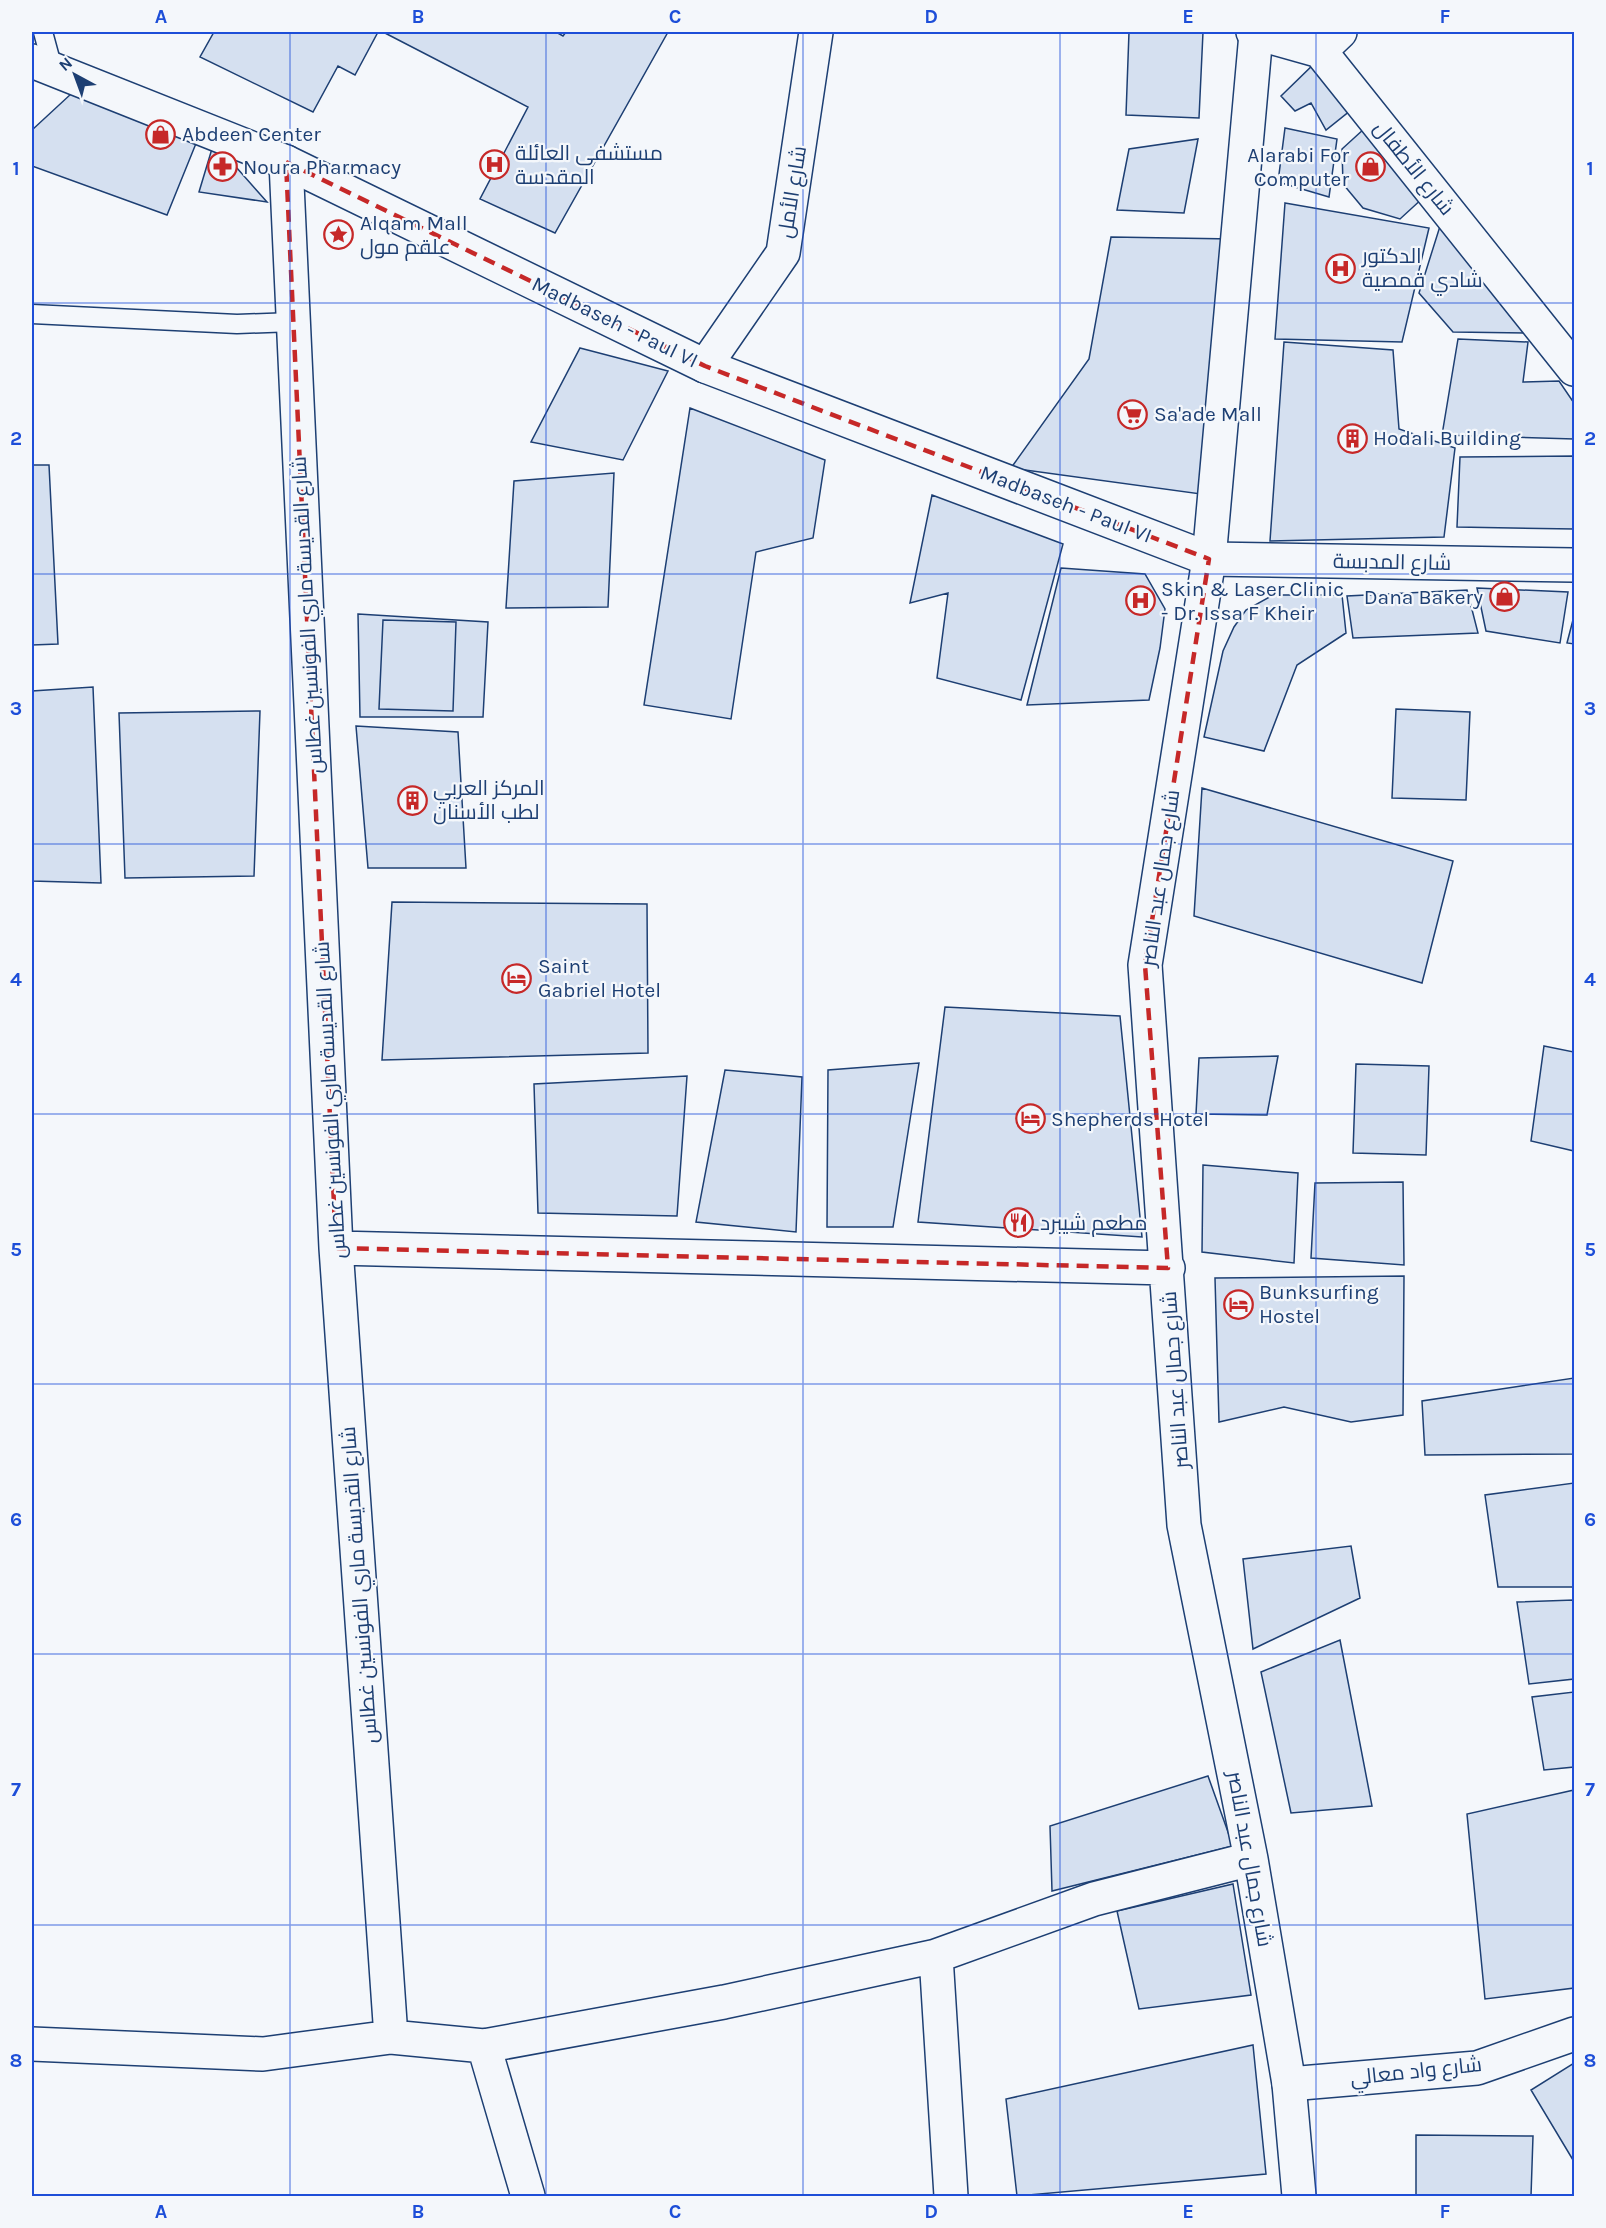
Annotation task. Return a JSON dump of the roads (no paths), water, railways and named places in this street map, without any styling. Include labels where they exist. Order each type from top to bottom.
[{"type":"street","name":"شارع الأمل","points":[[705,366],[783,253],[816,32]]},
{"type":"street","name":"شارع الأطفال","points":[[1255,33],[1330,41],[1575,369]]},
{"type":"street","name":"شارع جمال عبد الناصر","points":[[1255,33],[1209,559],[1145,965],[1168,1268],[1184,1525],[1251,1859],[1289,2084],[1299,2196]]},
{"type":"street","name":"Madbaseh - Paul VI","points":[[42,65],[286,162],[705,366],[1209,559]]},
{"type":"street","name":"شارع القديسة ماري الفونسين غطاس","points":[[286,162],[336,1248],[391,2037]]},
{"type":"street","name":"شارع المدبسة","points":[[1209,559],[1575,566]]},
{"type":"street","points":[[336,1248],[1168,1268]]},
{"type":"street","points":[[32,2044],[263,2054],[391,2037],[484,2046],[724,2002],[936,1956],[1095,1899],[1251,1859]]},
{"type":"street","points":[[936,1956],[951,2196]]},
{"type":"street","name":"شارع واد معالي","points":[[1289,2084],[1477,2068],[1575,2034]]},
{"type":"street","points":[[484,2046],[528,2196]]},
{"type":"lane","points":[[42,65],[43,32]]},
{"type":"lane","points":[[32,314],[237,324],[294,322]]},
{"type":"place","name":"Abdeen Center","points":[[161,134]]},
{"type":"place","name":"مستشفى العائلة المقدسة","points":[[494,165]]},
{"type":"place","name":"Noura Pharmacy","points":[[222,167]]},
{"type":"place","name":"Alarabi For Computer","points":[[1370,167]]},
{"type":"place","name":"Alqam Mall علقم مول","points":[[339,235]]},
{"type":"place","name":"الدكتور شادي قمصية","points":[[1341,268]]},
{"type":"place","name":"Sa'ade Mall","points":[[1133,414]]},
{"type":"place","name":"Hodali Building","points":[[1352,438]]},
{"type":"place","name":"Dana Bakery","points":[[1504,597]]},
{"type":"place","name":"Skin & Laser Clinic - Dr. Issa F Kheir","points":[[1140,601]]},
{"type":"place","name":"المركز العربي لطب الأسنان","points":[[412,800]]},
{"type":"place","name":"Saint Gabriel Hotel","points":[[517,978]]},
{"type":"place","name":"Shepherds Hotel","points":[[1030,1119]]},
{"type":"place","name":"مطعم شيبرد","points":[[1019,1223]]},
{"type":"place","name":"Bunksurfing Hostel","points":[[1238,1304]]}]
